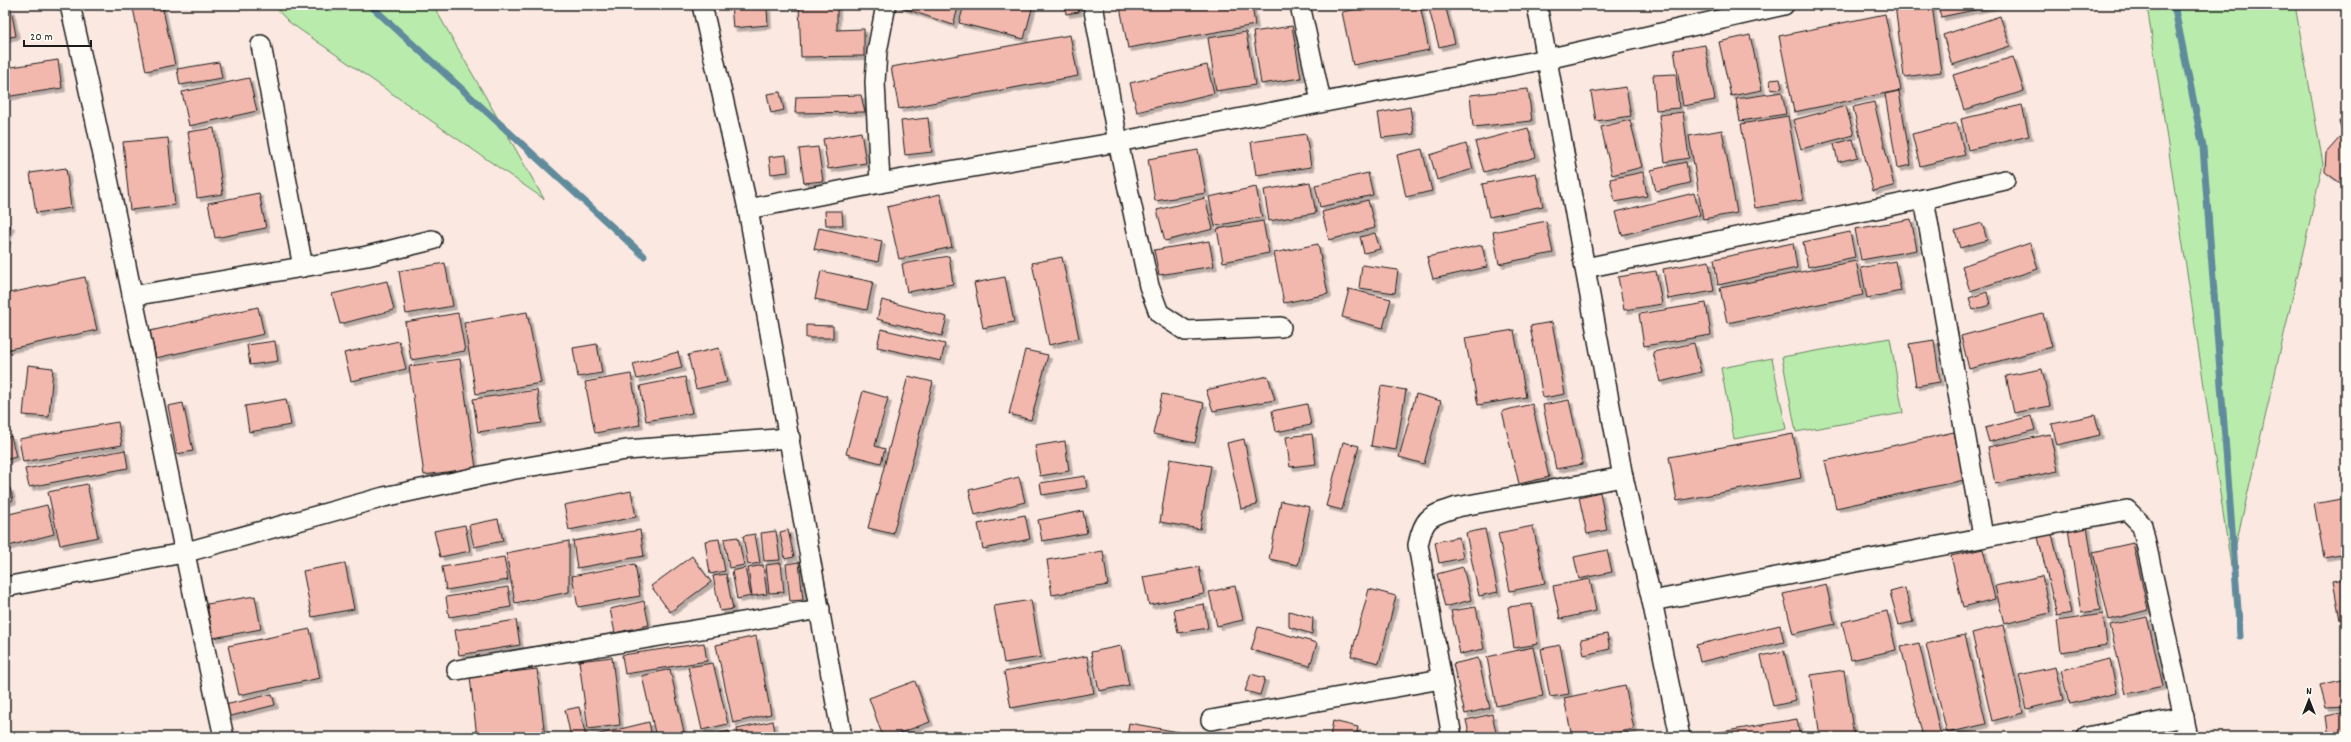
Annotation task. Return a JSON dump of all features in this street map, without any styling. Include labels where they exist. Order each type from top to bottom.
[{"type":"street","points":[[70,5],[106,163],[183,553],[224,737]]},
{"type":"street","points":[[702,5],[748,209],[790,438],[842,737]]},
{"type":"street","points":[[880,183],[875,82],[877,52],[886,5]]},
{"type":"street","points":[[1093,5],[1118,142],[1149,286],[1159,313],[1186,331],[1281,327]]},
{"type":"street","points":[[1300,5],[1321,101]]},
{"type":"street","points":[[1537,5],[1623,477],[1652,601],[1680,737]]},
{"type":"street","points":[[748,209],[880,183],[1118,142],[1321,101],[1547,59],[1766,7],[1784,5]]},
{"type":"street","points":[[261,45],[302,267]]},
{"type":"street","points":[[1586,268],[1924,199],[2005,180]]},
{"type":"street","points":[[1924,199],[1983,536]]},
{"type":"street","points":[[132,296],[367,256],[432,240]]},
{"type":"street","points":[[5,587],[183,553],[384,496],[510,470],[626,450],[790,438]]},
{"type":"street","points":[[1452,737],[1418,545],[1422,526],[1435,514],[1457,507],[1623,477]]},
{"type":"street","points":[[1652,601],[1983,536],[2127,510],[2142,524],[2188,737]]},
{"type":"street","points":[[457,670],[820,609]]},
{"type":"street","points":[[1211,720],[1442,679]]},
{"type":"street","points":[[2087,737],[2184,717]]},
{"type":"green space","points":[[273,5],[433,5],[544,199],[289,22]]},
{"type":"green space","points":[[2147,5],[2295,5],[2323,164],[2231,566]]},
{"type":"green space","points":[[1890,338],[1903,413],[1796,432],[1782,357]]},
{"type":"green space","points":[[1772,358],[1786,429],[1734,439],[1721,368]]},
{"type":"building","points":[[148,5],[162,5],[175,65],[146,71],[133,8]]},
{"type":"building","points":[[731,5],[759,5],[759,9],[767,8],[768,25],[733,28]]},
{"type":"building","points":[[799,5],[837,5],[837,30],[864,29],[864,56],[801,57]]},
{"type":"building","points":[[894,5],[959,5],[953,25]]},
{"type":"building","points":[[964,5],[1033,5],[1024,39],[959,23]]},
{"type":"building","points":[[1065,5],[1077,5],[1079,12],[1066,14]]},
{"type":"building","points":[[1129,5],[1252,5],[1255,25],[1128,48],[1120,7]]},
{"type":"building","points":[[1377,5],[1420,5],[1429,50],[1353,65],[1342,12]]},
{"type":"building","points":[[1428,5],[1445,5],[1455,43],[1439,47]]},
{"type":"building","points":[[1895,5],[1932,5],[1941,72],[1904,77]]},
{"type":"building","points":[[1938,5],[1998,5],[1941,17]]},
{"type":"building","points":[[11,9],[16,36],[5,38],[5,10]]},
{"type":"building","points":[[1885,14],[1901,90],[1794,112],[1779,36]]},
{"type":"building","points":[[2000,16],[2010,46],[1952,65],[1943,35]]},
{"type":"building","points":[[1292,26],[1301,78],[1261,84],[1253,32]]},
{"type":"building","points":[[1246,32],[1255,85],[1216,91],[1208,38]]},
{"type":"building","points":[[1070,35],[1078,76],[899,109],[891,67]]},
{"type":"building","points":[[1750,35],[1762,90],[1731,96],[1719,42]]},
{"type":"building","points":[[1705,45],[1715,100],[1683,106],[1674,50]]},
{"type":"building","points":[[2013,57],[2024,91],[1964,110],[1953,75]]},
{"type":"building","points":[[58,60],[62,88],[5,97],[5,68]]},
{"type":"building","points":[[219,62],[222,78],[180,85],[177,69]]},
{"type":"building","points":[[1207,65],[1214,93],[1137,112],[1130,83]]},
{"type":"building","points":[[1676,74],[1679,108],[1656,110],[1653,75]]},
{"type":"building","points":[[249,78],[257,111],[189,126],[182,92]]},
{"type":"building","points":[[1780,79],[1782,88],[1771,90],[1770,80]]},
{"type":"building","points":[[1626,87],[1631,116],[1596,121],[1591,92]]},
{"type":"building","points":[[1528,89],[1532,121],[1473,127],[1470,95]]},
{"type":"building","points":[[1899,91],[1911,165],[1897,168],[1885,94]]},
{"type":"building","points":[[780,92],[784,110],[771,113],[767,94]]},
{"type":"building","points":[[1782,92],[1786,114],[1740,121],[1736,99]]},
{"type":"building","points":[[861,95],[865,112],[795,113],[796,97]]},
{"type":"building","points":[[1874,102],[1894,186],[1873,191],[1853,107]]},
{"type":"building","points":[[2022,105],[2029,136],[1968,150],[1961,119]]},
{"type":"building","points":[[1846,106],[1854,135],[1801,149],[1793,120]]},
{"type":"building","points":[[1410,107],[1414,134],[1382,138],[1378,113]]},
{"type":"building","points":[[1683,112],[1689,158],[1665,162],[1659,115]]},
{"type":"building","points":[[1788,116],[1803,200],[1755,208],[1741,124]]},
{"type":"building","points":[[928,118],[932,152],[905,155],[901,121]]},
{"type":"building","points":[[2346,119],[2346,187],[2325,172],[2326,153],[2343,134],[2339,121]]},
{"type":"building","points":[[1630,120],[1642,167],[1612,175],[1601,127]]},
{"type":"building","points":[[1957,123],[1965,155],[1920,166],[1912,134]]},
{"type":"building","points":[[214,128],[223,194],[197,198],[188,132]]},
{"type":"building","points":[[1528,128],[1536,157],[1484,172],[1475,142]]},
{"type":"building","points":[[1722,130],[1737,213],[1703,219],[1689,136]]},
{"type":"building","points":[[861,132],[866,163],[828,169],[823,139]]},
{"type":"building","points":[[1306,134],[1311,167],[1256,175],[1251,142]]},
{"type":"building","points":[[168,138],[175,205],[130,210],[123,142]]},
{"type":"building","points":[[1853,139],[1858,157],[1838,162],[1834,144]]},
{"type":"building","points":[[1466,144],[1473,169],[1437,180],[1430,155]]},
{"type":"building","points":[[818,147],[823,181],[804,183],[799,149]]},
{"type":"building","points":[[1422,149],[1432,191],[1406,197],[1397,155]]},
{"type":"building","points":[[1198,150],[1206,193],[1155,201],[1148,159]]},
{"type":"building","points":[[786,155],[788,172],[771,174],[769,157]]},
{"type":"building","points":[[1686,162],[1690,183],[1656,191],[1651,170]]},
{"type":"building","points":[[66,168],[71,208],[36,213],[30,173]]},
{"type":"building","points":[[1643,172],[1647,196],[1615,202],[1610,179]]},
{"type":"building","points":[[1368,173],[1373,195],[1320,207],[1315,185]]},
{"type":"building","points":[[1536,173],[1543,206],[1489,217],[1482,184]]},
{"type":"building","points":[[1310,182],[1316,213],[1269,221],[1264,190]]},
{"type":"building","points":[[1256,187],[1262,217],[1215,226],[1209,197]]},
{"type":"building","points":[[259,193],[266,228],[215,238],[208,203]]},
{"type":"building","points":[[1694,193],[1700,215],[1622,235],[1616,212]]},
{"type":"building","points":[[940,194],[952,247],[899,259],[887,207]]},
{"type":"building","points":[[1205,198],[1213,229],[1165,241],[1157,210]]},
{"type":"building","points":[[1368,200],[1375,228],[1329,240],[1322,212]]},
{"type":"building","points":[[825,211],[842,211],[843,225],[826,225]]},
{"type":"building","points":[[1911,219],[1917,250],[1861,260],[1855,229]]},
{"type":"building","points":[[1263,221],[1269,253],[1223,262],[1217,229]]},
{"type":"building","points":[[1546,221],[1553,253],[1499,264],[1493,232]]},
{"type":"building","points":[[5,223],[11,225],[5,247]]},
{"type":"building","points":[[1982,223],[1987,240],[1960,248],[1955,231]]},
{"type":"building","points":[[819,228],[882,241],[878,262],[814,249]]},
{"type":"building","points":[[1850,232],[1855,257],[1808,267],[1803,242]]},
{"type":"building","points":[[1375,233],[1380,249],[1364,253],[1360,237]]},
{"type":"building","points":[[1209,241],[1214,266],[1159,275],[1154,250]]},
{"type":"building","points":[[1793,243],[1797,268],[1718,285],[1714,259]]},
{"type":"building","points":[[2030,243],[2038,269],[1970,291],[1962,266]]},
{"type":"building","points":[[1318,244],[1328,294],[1284,303],[1274,253]]},
{"type":"building","points":[[1482,245],[1487,267],[1433,279],[1427,257]]},
{"type":"building","points":[[949,256],[953,284],[907,292],[902,264]]},
{"type":"building","points":[[1062,257],[1079,338],[1049,345],[1032,263]]},
{"type":"building","points":[[1709,261],[1714,291],[1668,299],[1663,269]]},
{"type":"building","points":[[1856,261],[1863,295],[1727,323],[1720,288]]},
{"type":"building","points":[[1895,261],[1901,291],[1867,298],[1861,268]]},
{"type":"building","points":[[445,263],[453,306],[406,314],[399,271]]},
{"type":"building","points":[[1362,265],[1398,270],[1395,293],[1359,288]]},
{"type":"building","points":[[821,271],[873,282],[867,310],[815,299]]},
{"type":"building","points":[[1656,271],[1662,304],[1624,310],[1618,277]]},
{"type":"building","points":[[85,277],[97,330],[5,350],[5,294]]},
{"type":"building","points":[[1005,277],[1014,322],[983,328],[974,283]]},
{"type":"building","points":[[387,281],[394,310],[340,324],[332,294]]},
{"type":"building","points":[[1349,289],[1391,299],[1383,328],[1342,317]]},
{"type":"building","points":[[1987,292],[1990,305],[1973,310],[1969,298]]},
{"type":"building","points":[[882,300],[947,317],[942,336],[877,319]]},
{"type":"building","points":[[1706,303],[1711,335],[1644,346],[1639,314]]},
{"type":"building","points":[[258,307],[264,334],[156,358],[150,331]]},
{"type":"building","points":[[527,312],[541,383],[476,394],[464,323]]},
{"type":"building","points":[[458,313],[465,351],[411,360],[405,322]]},
{"type":"building","points":[[2043,314],[2052,347],[1969,369],[1961,336]]},
{"type":"building","points":[[1552,322],[1565,394],[1543,398],[1530,326]]},
{"type":"building","points":[[806,325],[833,326],[833,338],[806,338]]},
{"type":"building","points":[[881,329],[945,344],[941,361],[877,347]]},
{"type":"building","points":[[1514,330],[1526,397],[1478,405],[1465,338]]},
{"type":"building","points":[[1934,340],[1940,382],[1916,386],[1909,344]]},
{"type":"building","points":[[275,341],[278,361],[250,365],[247,345]]},
{"type":"building","points":[[399,341],[406,369],[351,381],[344,353]]},
{"type":"building","points":[[1694,343],[1701,372],[1660,382],[1653,352]]},
{"type":"building","points":[[597,344],[602,373],[578,377],[573,348]]},
{"type":"building","points":[[719,348],[727,382],[696,389],[688,355]]},
{"type":"building","points":[[1025,350],[1048,355],[1031,420],[1009,414]]},
{"type":"building","points":[[678,352],[682,368],[637,379],[633,364]]},
{"type":"building","points":[[460,359],[476,468],[424,475],[409,366]]},
{"type":"building","points":[[28,365],[53,368],[49,417],[23,415]]},
{"type":"building","points":[[2042,369],[2050,406],[2014,413],[2006,376]]},
{"type":"building","points":[[631,374],[640,425],[595,433],[585,382]]},
{"type":"building","points":[[908,376],[933,382],[893,534],[868,528]]},
{"type":"building","points":[[1268,376],[1275,400],[1213,411],[1206,390]]},
{"type":"building","points":[[685,377],[692,413],[646,421],[640,386]]},
{"type":"building","points":[[1381,386],[1406,390],[1396,450],[1371,446]]},
{"type":"building","points":[[537,390],[542,423],[478,432],[473,399]]},
{"type":"building","points":[[863,391],[888,398],[875,446],[885,449],[881,463],[846,454]]},
{"type":"building","points":[[1162,394],[1204,403],[1195,443],[1153,434]]},
{"type":"building","points":[[1416,394],[1441,401],[1424,464],[1399,457]]},
{"type":"building","points":[[286,399],[291,425],[249,432],[245,406]]},
{"type":"building","points":[[1569,400],[1583,464],[1556,469],[1543,405]]},
{"type":"building","points":[[183,403],[193,451],[177,454],[168,406]]},
{"type":"building","points":[[1307,404],[1311,425],[1276,432],[1272,411]]},
{"type":"building","points":[[1532,404],[1549,477],[1519,484],[1502,411]]},
{"type":"building","points":[[2095,415],[2100,435],[2057,445],[2052,424]]},
{"type":"building","points":[[2031,416],[2035,430],[1989,442],[1985,428]]},
{"type":"building","points":[[118,422],[122,445],[23,462],[19,439]]},
{"type":"building","points":[[1954,432],[1964,480],[1836,508],[1825,461]]},
{"type":"building","points":[[1312,434],[1316,464],[1290,467],[1286,437]]},
{"type":"building","points":[[1793,434],[1801,478],[1677,501],[1669,457]]},
{"type":"building","points":[[2050,434],[2058,471],[1995,484],[1988,447]]},
{"type":"building","points":[[11,436],[16,457],[5,460],[5,438]]},
{"type":"building","points":[[1244,439],[1257,505],[1241,509],[1227,443]]},
{"type":"building","points":[[1065,441],[1069,471],[1040,476],[1035,446]]},
{"type":"building","points":[[1343,442],[1359,446],[1342,510],[1326,506]]},
{"type":"building","points":[[125,450],[128,468],[29,487],[25,469]]},
{"type":"building","points":[[1170,459],[1211,466],[1200,529],[1160,522]]},
{"type":"building","points":[[1085,476],[1087,488],[1042,495],[1040,483]]},
{"type":"building","points":[[1019,477],[1025,502],[975,515],[969,490]]},
{"type":"building","points":[[87,484],[98,537],[60,545],[48,492]]},
{"type":"building","points":[[10,488],[13,500],[5,503],[5,490]]},
{"type":"building","points":[[631,491],[636,517],[569,530],[564,505]]},
{"type":"building","points":[[1600,492],[1607,530],[1587,534],[1579,497]]},
{"type":"building","points":[[2346,498],[2346,553],[2324,557],[2314,504]]},
{"type":"building","points":[[1281,501],[1310,507],[1298,565],[1269,559]]},
{"type":"building","points":[[47,505],[54,534],[5,547],[5,515]]},
{"type":"building","points":[[1083,511],[1087,533],[1042,541],[1038,520]]},
{"type":"building","points":[[1025,515],[1030,539],[983,549],[978,524]]},
{"type":"building","points":[[498,519],[503,541],[474,547],[469,525]]},
{"type":"building","points":[[465,525],[470,551],[440,557],[434,531]]},
{"type":"building","points":[[1533,526],[1545,584],[1510,591],[1498,533]]},
{"type":"building","points":[[2087,526],[2100,610],[2081,613],[2068,529]]},
{"type":"building","points":[[1485,529],[1498,592],[1479,596],[1466,533]]},
{"type":"building","points":[[640,530],[644,556],[577,568],[573,541]]},
{"type":"building","points":[[788,530],[794,557],[785,559],[780,532]]},
{"type":"building","points":[[776,531],[780,560],[764,561],[761,533]]},
{"type":"building","points":[[755,534],[760,563],[748,565],[743,536]]},
{"type":"building","points":[[2052,534],[2071,613],[2057,616],[2038,537]]},
{"type":"building","points":[[738,537],[744,565],[729,568],[724,539]]},
{"type":"building","points":[[1459,537],[1463,558],[1439,563],[1435,542]]},
{"type":"building","points":[[719,539],[725,571],[710,574],[705,541]]},
{"type":"building","points":[[569,541],[569,592],[515,603],[506,553]]},
{"type":"building","points":[[2133,543],[2148,610],[2109,620],[2093,552]]},
{"type":"building","points":[[1983,549],[1995,599],[1963,607],[1951,556]]},
{"type":"building","points":[[1607,550],[1612,572],[1579,579],[1574,557]]},
{"type":"building","points":[[1103,551],[1108,585],[1052,595],[1047,560]]},
{"type":"building","points":[[692,556],[711,582],[670,612],[651,586]]},
{"type":"building","points":[[504,557],[508,580],[446,590],[442,567]]},
{"type":"building","points":[[799,562],[803,600],[790,601],[786,564]]},
{"type":"building","points":[[345,563],[354,609],[312,617],[303,571]]},
{"type":"building","points":[[781,563],[784,592],[769,593],[766,565]]},
{"type":"building","points":[[635,564],[640,596],[578,607],[572,576]]},
{"type":"building","points":[[763,565],[767,594],[752,596],[748,568]]},
{"type":"building","points":[[1199,567],[1204,594],[1149,605],[1143,577]]},
{"type":"building","points":[[1463,567],[1471,600],[1445,607],[1437,574]]},
{"type":"building","points":[[745,568],[751,596],[737,599],[732,571]]},
{"type":"building","points":[[726,574],[733,609],[720,611],[713,576]]},
{"type":"building","points":[[2042,576],[2050,613],[2004,624],[1995,586]]},
{"type":"building","points":[[1590,579],[1596,611],[1560,619],[1553,586]]},
{"type":"building","points":[[2346,579],[2346,618],[2340,620],[2333,581]]},
{"type":"building","points":[[1826,584],[1835,624],[1793,634],[1783,594]]},
{"type":"building","points":[[1235,586],[1243,620],[1217,626],[1209,592]]},
{"type":"building","points":[[508,587],[511,607],[449,617],[446,597]]},
{"type":"building","points":[[1905,588],[1913,622],[1899,625],[1890,592]]},
{"type":"building","points":[[1369,589],[1396,596],[1379,663],[1351,656]]},
{"type":"building","points":[[255,596],[261,629],[213,638],[207,604]]},
{"type":"building","points":[[1031,600],[1041,657],[1004,663],[994,606]]},
{"type":"building","points":[[644,601],[649,625],[615,633],[610,609]]},
{"type":"building","points":[[1204,604],[1208,628],[1178,633],[1174,609]]},
{"type":"building","points":[[1532,604],[1538,644],[1514,648],[1508,607]]},
{"type":"building","points":[[1476,607],[1484,649],[1460,654],[1451,611]]},
{"type":"building","points":[[1289,611],[1313,618],[1312,634],[1289,627]]},
{"type":"building","points":[[1887,611],[1896,650],[1851,660],[1842,622]]},
{"type":"building","points":[[2103,614],[2107,645],[2061,652],[2057,621]]},
{"type":"building","points":[[2147,617],[2163,686],[2126,694],[2110,625]]},
{"type":"building","points":[[516,620],[520,645],[459,655],[455,630]]},
{"type":"building","points":[[1780,625],[1784,642],[1700,662],[1696,645]]},
{"type":"building","points":[[2003,625],[2023,713],[1992,721],[1972,633]]},
{"type":"building","points":[[1258,627],[1317,643],[1310,666],[1251,650]]},
{"type":"building","points":[[310,629],[320,678],[239,695],[228,646]]},
{"type":"building","points":[[1607,634],[1610,649],[1584,655],[1581,639]]},
{"type":"building","points":[[1965,635],[1986,724],[1947,733],[1926,644]]},
{"type":"building","points":[[756,636],[771,714],[733,723],[716,645]]},
{"type":"building","points":[[704,643],[707,661],[625,674],[622,655]]},
{"type":"building","points":[[1919,643],[1941,736],[1923,737],[1901,647]]},
{"type":"building","points":[[1560,645],[1569,694],[1550,697],[1541,649]]},
{"type":"building","points":[[1121,646],[1129,685],[1099,691],[1091,652]]},
{"type":"building","points":[[1533,647],[1543,696],[1496,706],[1487,657]]},
{"type":"building","points":[[1784,651],[1796,701],[1773,706],[1761,656]]},
{"type":"building","points":[[1087,656],[1094,693],[1011,708],[1004,672]]},
{"type":"building","points":[[612,657],[620,725],[588,729],[579,661]]},
{"type":"building","points":[[1478,658],[1490,708],[1465,714],[1453,664]]},
{"type":"building","points":[[2110,659],[2117,693],[2069,704],[2061,670]]},
{"type":"building","points":[[713,663],[728,724],[702,730],[688,667]]},
{"type":"building","points":[[2055,667],[2063,700],[2027,709],[2019,675]]},
{"type":"building","points":[[537,669],[545,737],[477,737],[470,677]]},
{"type":"building","points":[[670,669],[684,732],[656,737],[642,676]]},
{"type":"building","points":[[1844,670],[1854,737],[1820,737],[1811,675]]},
{"type":"building","points":[[1251,674],[1265,678],[1260,695],[1245,691]]},
{"type":"building","points":[[2346,679],[2346,707],[2326,708],[2320,685]]},
{"type":"building","points":[[915,681],[930,722],[889,737],[883,737],[869,698]]},
{"type":"building","points":[[1625,685],[1634,729],[1596,737],[1572,737],[1564,698]]},
{"type":"building","points":[[272,694],[275,705],[227,717],[225,705]]},
{"type":"building","points":[[579,707],[586,737],[571,737],[565,710]]},
{"type":"building","points":[[2346,712],[2346,737],[2329,737],[2326,716]]},
{"type":"building","points":[[1492,714],[1497,737],[1470,737],[1466,720]]},
{"type":"building","points":[[1797,719],[1800,737],[1715,737],[1715,733]]},
{"type":"building","points":[[773,721],[776,737],[738,737],[737,729]]},
{"type":"building","points":[[1333,721],[1358,727],[1356,737],[1330,737]]},
{"type":"building","points":[[649,722],[652,737],[596,737],[596,735]]},
{"type":"building","points":[[1129,723],[1184,733],[1183,737],[1127,737]]},
{"type":"building","points":[[729,731],[730,737],[703,737]]},
{"type":"waterway","points":[[370,5],[644,256]]},
{"type":"waterway","points":[[2174,5],[2203,147],[2240,636]]}]
